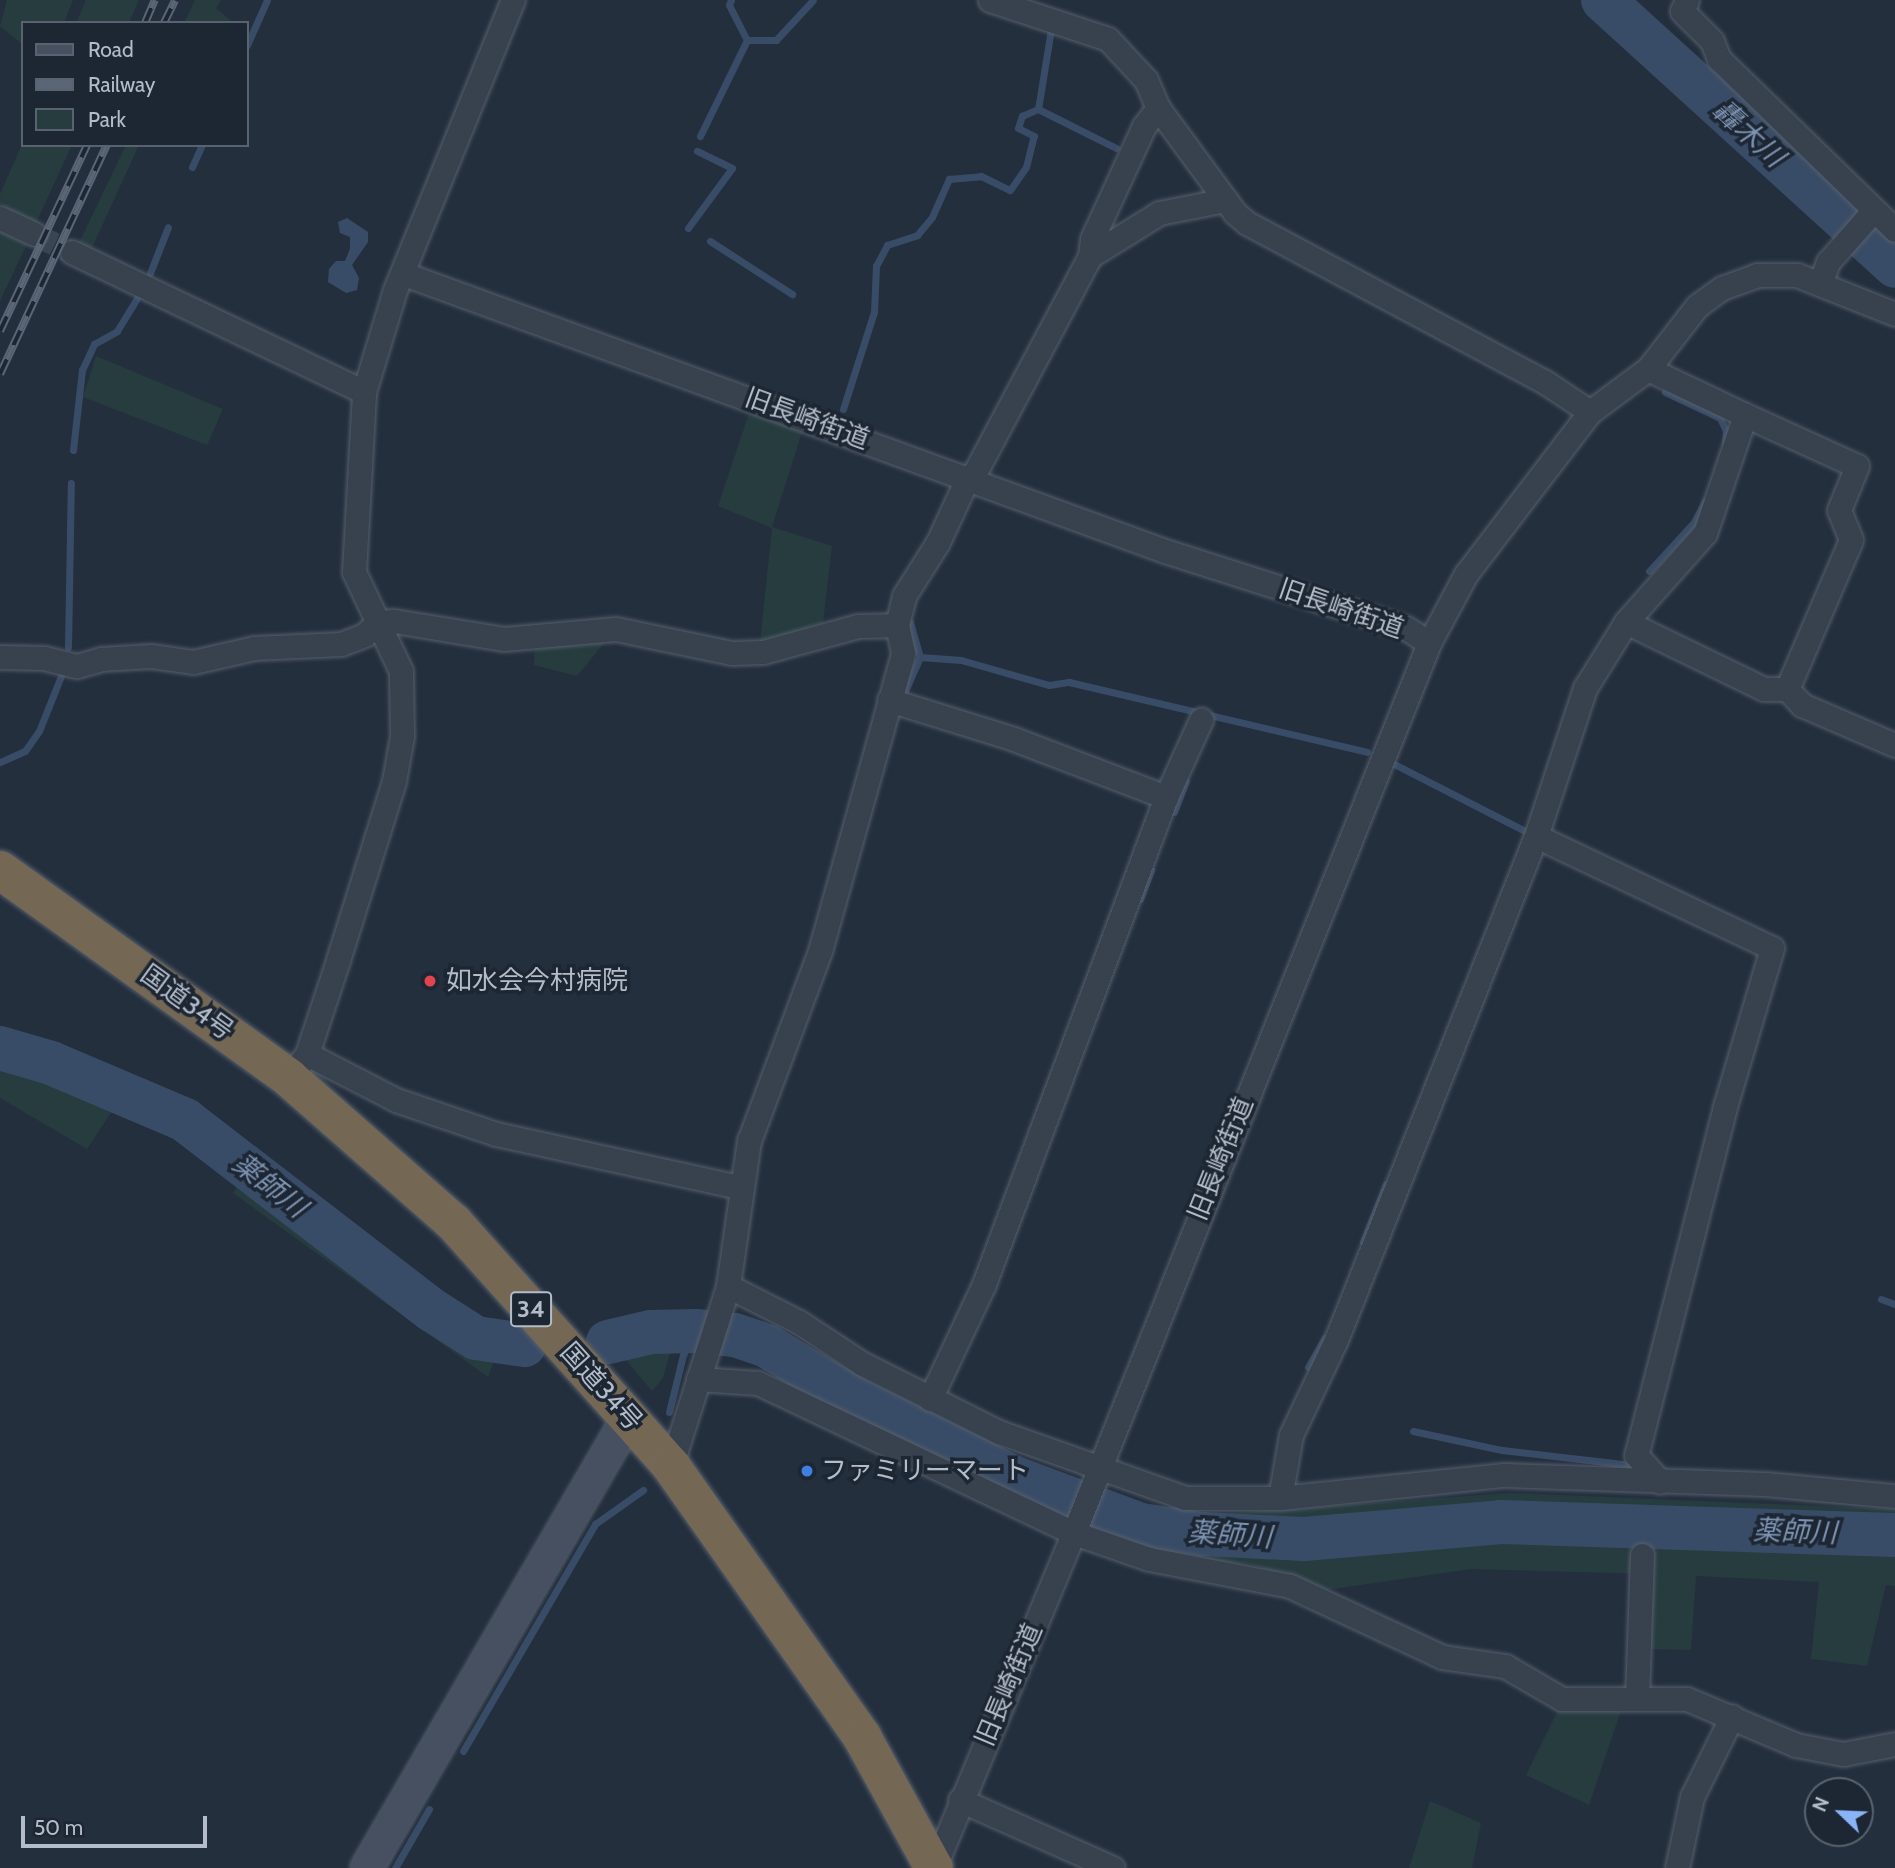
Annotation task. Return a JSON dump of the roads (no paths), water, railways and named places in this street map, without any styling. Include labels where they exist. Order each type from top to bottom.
[{"type":"highway","name":"国道34号","points":[[0,870],[298,1066],[454,1223],[671,1466],[862,1737],[934,1868]]},
{"type":"street","points":[[513,0],[404,274],[364,392],[352,548],[354,572],[401,671],[402,736],[394,781],[298,1066],[496,1134],[739,1187]]},
{"type":"street","points":[[990,0],[1108,39],[1146,80],[1158,108],[1226,201],[1247,223],[1545,382],[1590,412]]},
{"type":"street","points":[[1686,0],[1682,11],[1712,41],[1719,59],[1815,148],[1895,230]]},
{"type":"street","points":[[671,1466],[725,1294],[739,1187],[749,1141],[820,951],[902,653],[898,625],[904,596],[938,542],[970,477],[1090,256],[1097,227],[1144,126],[1158,108]]},
{"type":"street","points":[[1090,256],[1158,213],[1226,201]]},
{"type":"street","points":[[1821,282],[1839,249],[1874,210]]},
{"type":"street","points":[[0,218],[34,234]]},
{"type":"street","points":[[72,252],[364,392]]},
{"type":"street","name":"旧長崎街道","points":[[404,274],[970,477],[1165,551],[1406,628],[1429,643],[1075,1529],[960,1800],[934,1868]]},
{"type":"street","points":[[1429,643],[1466,574],[1590,412],[1648,369],[1697,306],[1722,289],[1757,275],[1797,275],[1821,282],[1895,314]]},
{"type":"street","points":[[1648,369],[1857,466],[1839,510],[1852,540],[1787,689]]},
{"type":"street","points":[[1280,1498],[1298,1415],[1336,1340],[1536,836],[1585,688],[1626,622],[1705,533],[1745,415]]},
{"type":"street","points":[[0,657],[44,658],[76,666],[101,659],[151,656],[193,662],[254,648],[341,644],[364,635],[379,622],[504,639],[616,629],[732,653],[763,652],[858,626],[898,625]]},
{"type":"street","points":[[1626,622],[1764,689],[1787,689],[1802,705],[1895,745]]},
{"type":"street","points":[[889,700],[1014,740],[1166,797]]},
{"type":"street","points":[[930,1399],[984,1284],[1166,797],[1201,720]]},
{"type":"street","points":[[1536,836],[1772,948],[1725,1107],[1636,1455],[1660,1482]]},
{"type":"street","points":[[725,1294],[999,1432],[1097,1474],[1185,1498],[1280,1498],[1504,1475],[1765,1484],[1895,1496]]},
{"type":"street","points":[[698,1379],[758,1383],[1075,1529],[1149,1559],[1290,1586],[1441,1657],[1505,1666],[1562,1699],[1687,1699],[1796,1745],[1843,1754],[1895,1744]]},
{"type":"street","points":[[367,1868],[629,1417]]},
{"type":"street","points":[[1637,1698],[1642,1555]]},
{"type":"street","points":[[1677,1868],[1692,1797],[1732,1716]]},
{"type":"street","points":[[960,1800],[1113,1868]]},
{"type":"water","points":[[347,218],[368,232],[368,242],[352,265],[359,278],[357,290],[346,293],[328,282],[329,269],[336,261],[345,261],[350,249],[350,237],[340,233],[338,222]]},
{"type":"waterway","points":[[248,43],[267,0]]},
{"type":"waterway","points":[[731,0],[729,5],[747,40]]},
{"type":"waterway","points":[[700,136],[747,40],[776,40],[813,0]]},
{"type":"waterway","name":"轟木川","points":[[1603,0],[1895,266]]},
{"type":"waterway","points":[[1051,29],[1038,109],[1116,148]]},
{"type":"waterway","points":[[843,409],[874,312],[876,266],[887,245],[917,235],[932,217],[949,179],[981,176],[1010,190],[1026,167],[1034,136],[1018,128],[1022,116],[1038,109]]},
{"type":"waterway","points":[[192,167],[201,147]]},
{"type":"waterway","points":[[688,228],[732,168],[697,151]]},
{"type":"waterway","points":[[150,273],[168,227]]},
{"type":"waterway","points":[[710,241],[792,294]]},
{"type":"waterway","points":[[73,450],[82,370],[94,344],[117,331],[139,295]]},
{"type":"waterway","points":[[1665,392],[1720,418],[1726,431],[1725,443]]},
{"type":"waterway","points":[[68,647],[71,483]]},
{"type":"waterway","points":[[1649,571],[1694,522],[1705,501]]},
{"type":"waterway","points":[[910,622],[920,657],[961,660],[1049,685],[1069,682],[1367,752]]},
{"type":"waterway","points":[[905,691],[920,657]]},
{"type":"waterway","points":[[0,762],[25,751],[39,731],[61,676]]},
{"type":"waterway","points":[[1394,764],[1527,832]]},
{"type":"waterway","points":[[1174,812],[1186,781]]},
{"type":"waterway","points":[[1140,899],[1151,870]]},
{"type":"waterway","name":"薬師川","points":[[0,1048],[51,1063],[185,1120],[432,1310],[476,1338],[524,1345]]},
{"type":"waterway","points":[[1363,1242],[1386,1184]]},
{"type":"waterway","points":[[1881,1299],[1895,1304]]},
{"type":"waterway","points":[[669,1412],[683,1355],[696,1331]]},
{"type":"waterway","name":"薬師川","points":[[608,1342],[651,1332],[696,1331],[735,1335],[767,1346],[855,1399],[1015,1478],[1141,1525],[1202,1534],[1304,1539],[1501,1522],[1895,1535]]},
{"type":"waterway","points":[[1308,1367],[1325,1338]]},
{"type":"waterway","points":[[1413,1431],[1502,1450],[1631,1465]]},
{"type":"waterway","points":[[463,1751],[595,1524],[643,1490]]},
{"type":"waterway","points":[[395,1868],[429,1809]]},
{"type":"tunnel","points":[[34,234],[72,252]]},
{"type":"railway","points":[[146,21],[155,0]]},
{"type":"railway","points":[[165,21],[175,0]]},
{"type":"railway","points":[[0,331],[86,147]]},
{"type":"railway","points":[[0,374],[106,147]]},
{"type":"place","name":"如水会今村病院","points":[[430,981]]},
{"type":"place","name":"ファミリーマート","points":[[807,1471]]}]
